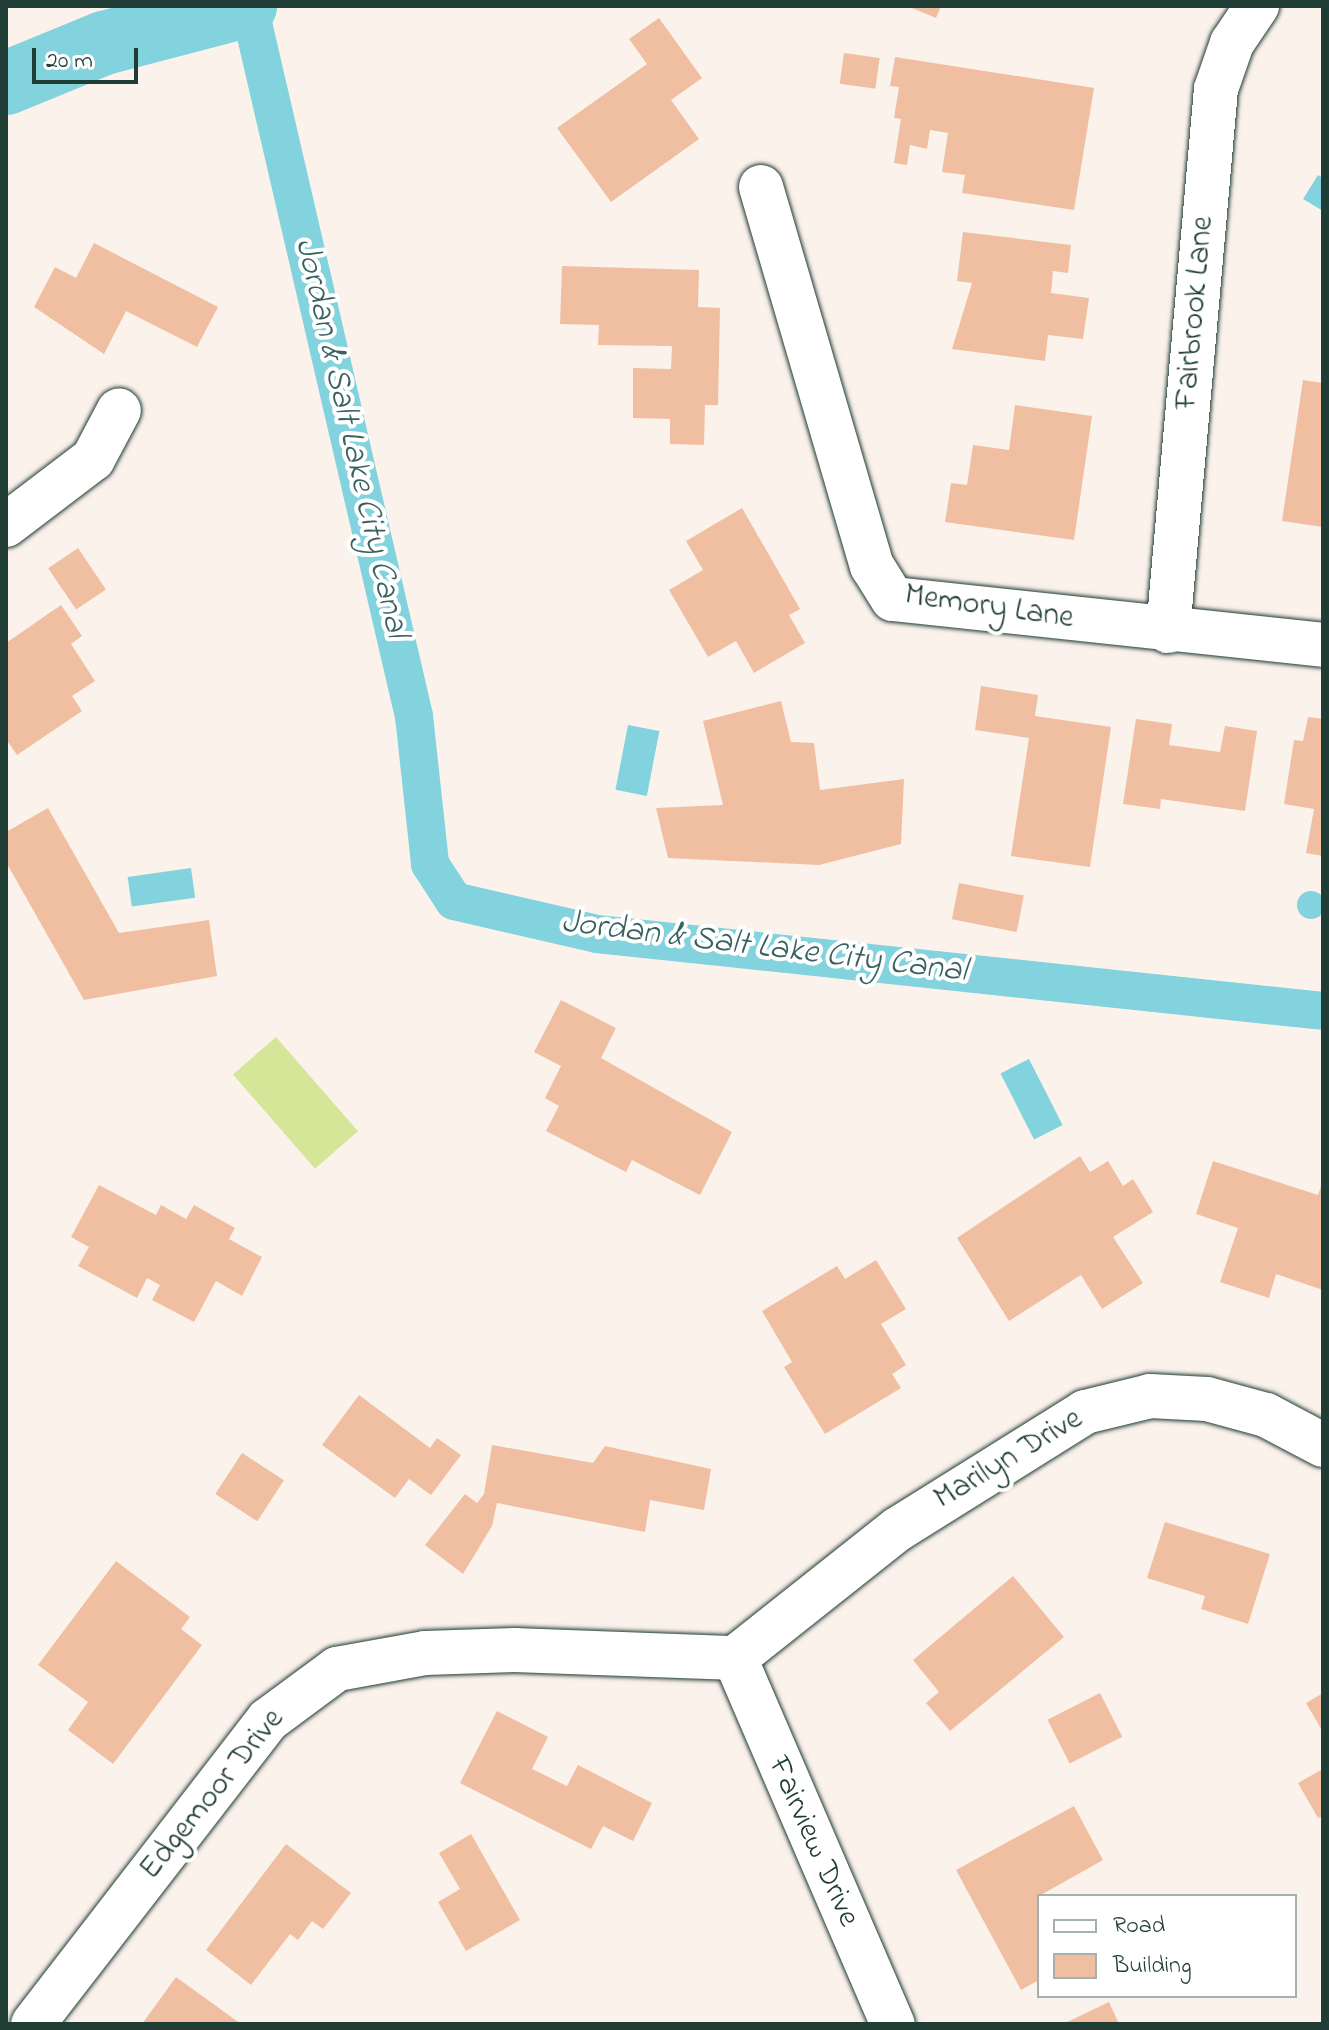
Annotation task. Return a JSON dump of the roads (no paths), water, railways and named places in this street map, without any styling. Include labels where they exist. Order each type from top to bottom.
[{"type":"street","name":"Fairbrook Lane","points":[[1168,631],[1216,89],[1232,43],[1257,6]]},
{"type":"street","name":"Memory Lane","points":[[761,187],[872,566],[893,599],[1168,631],[1323,645]]},
{"type":"street","points":[[6,525],[93,459],[119,410]]},
{"type":"street","name":"Marilyn Drive","points":[[735,1658],[898,1529],[1085,1412],[1150,1396],[1207,1399],[1266,1415],[1323,1445]]},
{"type":"street","name":"Edgemoor Drive","points":[[33,2024],[268,1720],[337,1669],[425,1653],[500,1650],[735,1658]]},
{"type":"street","name":"Fairview Drive","points":[[735,1658],[893,2024]]},
{"type":"water","points":[[1318,175],[1323,178],[1323,211],[1303,199]]},
{"type":"water","points":[[628,725],[659,731],[647,796],[615,790]]},
{"type":"water","points":[[191,868],[195,898],[132,907],[128,877]]},
{"type":"water","points":[[1311,891],[1321,895],[1325,905],[1321,915],[1311,919],[1301,915],[1297,905],[1301,895]]},
{"type":"water","points":[[1029,1059],[1063,1125],[1034,1139],[1000,1074]]},
{"type":"waterway","points":[[6,83],[104,43],[245,6]]},
{"type":"waterway","name":"Jordan & Salt Lake City Canal","points":[[249,6],[414,716],[430,864],[454,901],[597,934],[1323,1011]]}]
